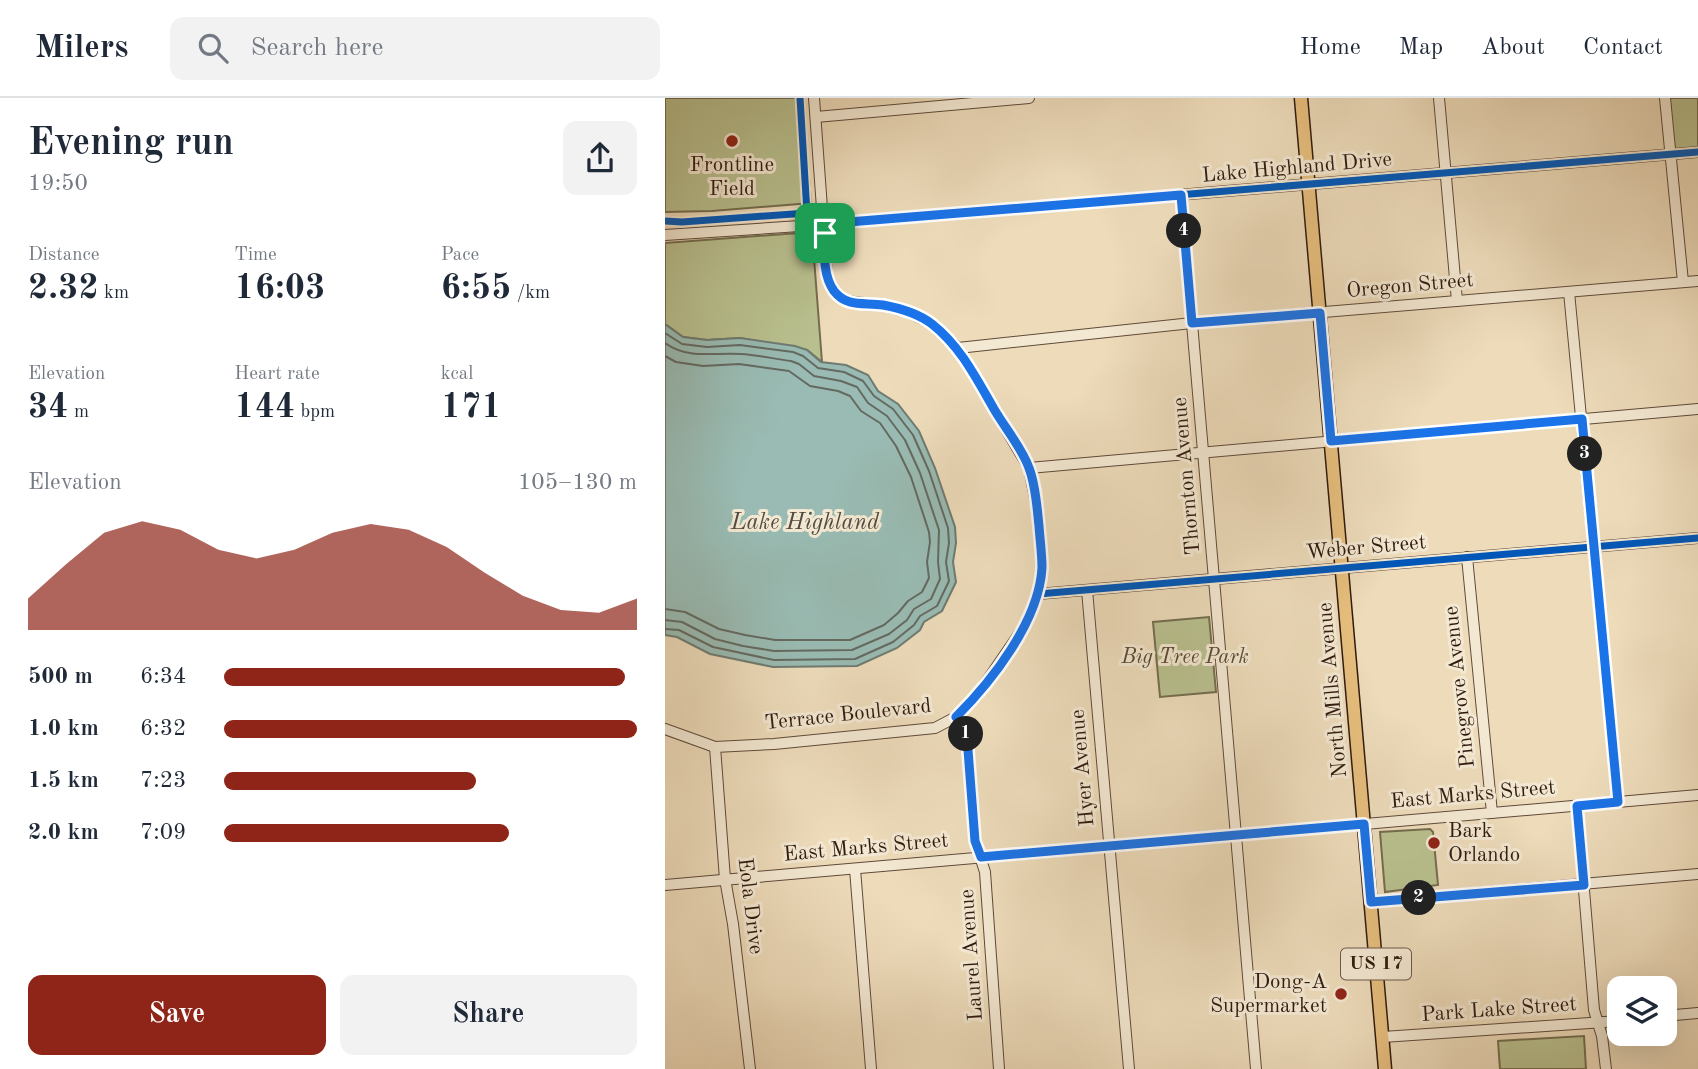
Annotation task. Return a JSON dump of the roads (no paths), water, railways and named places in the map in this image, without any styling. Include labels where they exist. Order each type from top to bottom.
[{"type":"main road","name":"North Mills Avenue","points":[[1301,98],[1385,1069]]},
{"type":"street","name":"Terrace Boulevard","points":[[665,729],[715,747],[935,728],[956,717],[976,697],[1026,624],[1038,594],[1042,569],[1041,545],[1029,468],[958,348],[930,323],[908,312],[881,305],[846,301],[835,293],[827,277],[814,98]]},
{"type":"street","points":[[816,117],[1029,98]]},
{"type":"street","points":[[1439,98],[1458,301]]},
{"type":"street","points":[[1665,98],[1683,282]]},
{"type":"street","name":"Lake Highland Drive","points":[[665,235],[1698,152]]},
{"type":"street","name":"Thornton Avenue","points":[[1181,195],[1256,1069]]},
{"type":"street","name":"Oregon Street","points":[[958,348],[1192,323],[1698,281]]},
{"type":"street","points":[[1569,292],[1618,802]]},
{"type":"street","points":[[1029,468],[1698,409]]},
{"type":"street","name":"Weber Street","points":[[1038,594],[1698,538]]},
{"type":"street","name":"Pinegrove Avenue","points":[[1467,557],[1492,813]]},
{"type":"street","name":"Hyer Avenue","points":[[1087,590],[1129,1069]]},
{"type":"street","name":"Laurel Avenue","points":[[956,717],[965,729],[967,737],[975,841],[985,872],[999,1069]]},
{"type":"street","name":"Eola Drive","points":[[715,747],[725,879],[750,1069]]},
{"type":"street","name":"East Marks Street","points":[[665,885],[1698,795]]},
{"type":"street","points":[[1577,806],[1594,1010],[1602,1036],[1606,1069]]},
{"type":"street","points":[[855,869],[871,1069]]},
{"type":"street","points":[[1371,902],[1698,874]]},
{"type":"street","points":[[1677,1015],[1698,1013]]},
{"type":"street","name":"Park Lake Street","points":[[1383,1037],[1607,1022]]},
{"type":"water","name":"Lake Highland","points":[[665,324],[683,337],[707,340],[740,338],[807,350],[821,362],[846,365],[868,375],[878,391],[898,404],[919,431],[955,527],[953,562],[956,582],[942,611],[924,622],[920,630],[897,648],[857,666],[773,667],[710,654],[677,637],[665,635]]},
{"type":"place","name":"Frontline Field","points":[[732,141]]},
{"type":"place","name":"Bark Orlando","points":[[1434,843]]},
{"type":"place","name":"Dong-A Supermarket","points":[[1341,994]]},
{"type":"park label","name":"Big Tree Park","points":[[1185,657]]}]
